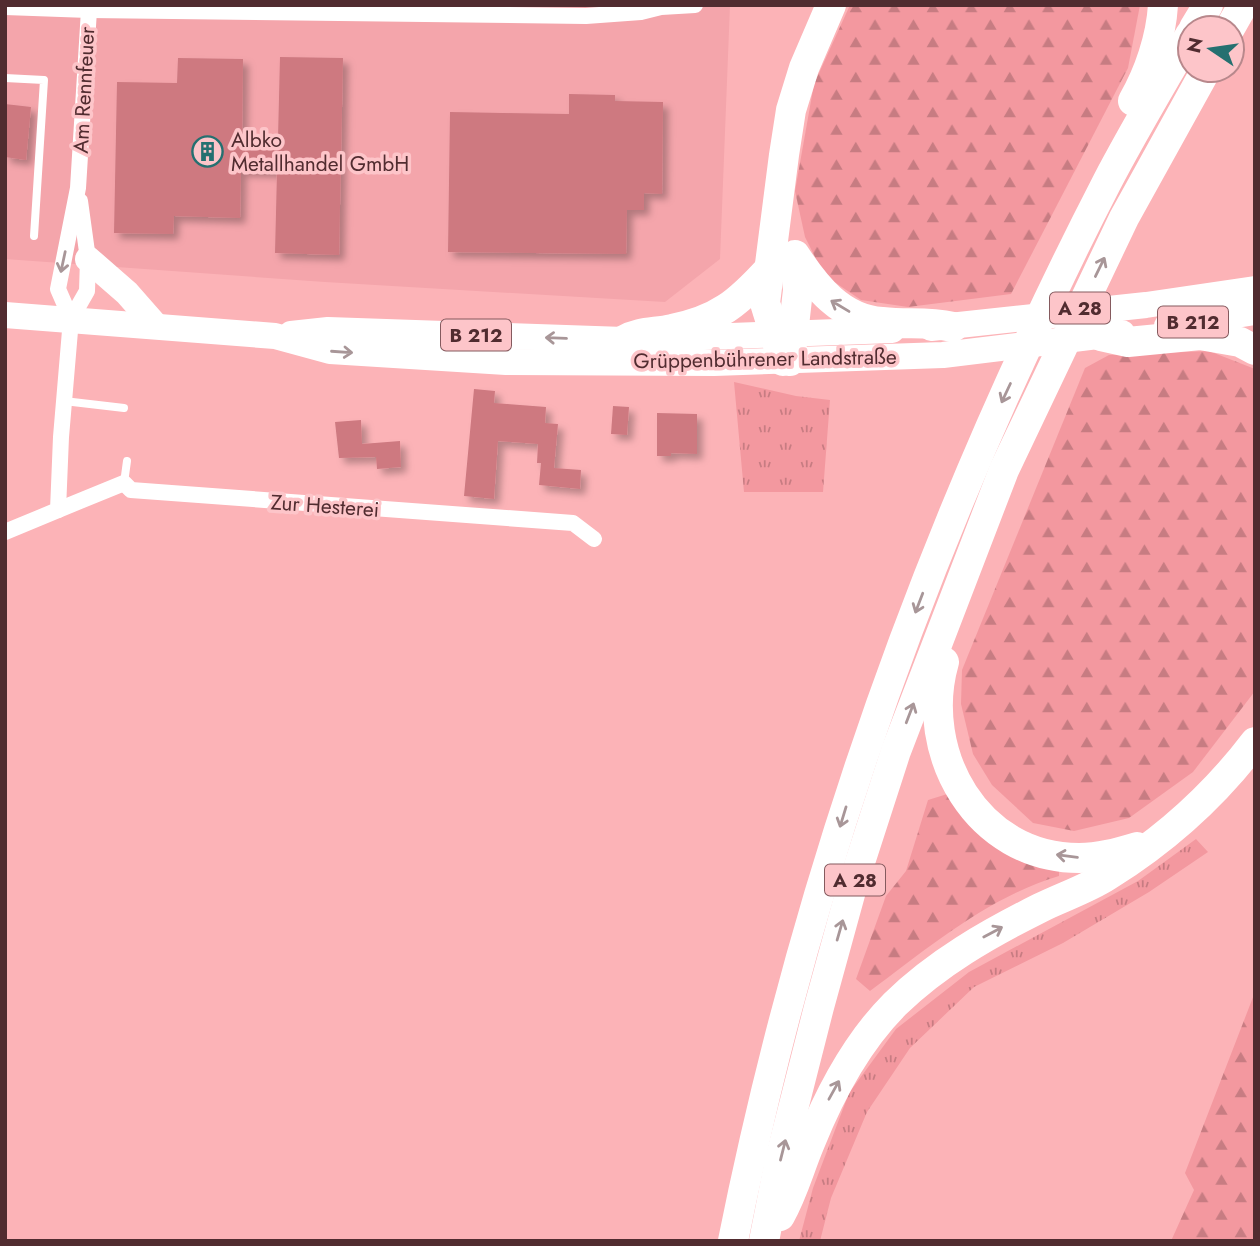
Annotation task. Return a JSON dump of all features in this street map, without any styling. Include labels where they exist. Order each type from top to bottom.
[{"type":"highway","points":[[785,348],[799,290],[782,262],[780,202],[792,110],[804,68],[831,5]]},
{"type":"highway","points":[[1108,180],[1110,144],[1136,95],[1152,57],[1162,22],[1163,5]]},
{"type":"highway","name":"A 28","points":[[733,1241],[751,1152],[790,998],[863,752],[972,467],[1108,180],[1176,60]]},
{"type":"highway","name":"A 28","points":[[765,1241],[786,1134],[852,887],[896,751],[1015,446],[1124,218],[1198,84]]},
{"type":"highway","points":[[624,340],[637,333],[661,331],[708,320],[742,298],[782,262]]},
{"type":"highway","points":[[782,262],[828,298],[860,317],[881,323],[931,322],[948,341]]},
{"type":"highway","points":[[1120,337],[1200,335],[1240,342],[1255,350]]},
{"type":"highway","points":[[981,530],[984,554],[940,675],[939,734],[948,768],[965,797],[981,816],[1000,834],[1028,848],[1076,858],[1102,856],[1157,841]]},
{"type":"highway","points":[[765,1241],[794,1191],[808,1146],[831,1092],[859,1048],[895,1005],[944,962],[987,934],[1106,878],[1157,841],[1208,798],[1255,742]]},
{"type":"main road","points":[[88,259],[127,293],[156,326]]},
{"type":"main road","name":"Grüppenbührener Landstraße","points":[[948,341],[1146,304],[1255,289]]},
{"type":"main road","name":"Grüppenbührener Landstraße","points":[[5,315],[275,336],[330,351],[506,362],[948,341],[1120,337],[1255,312]]},
{"type":"main road","name":"Grüppenbührener Landstraße","points":[[275,336],[328,330],[785,348]]},
{"type":"street","name":"Am Rennfeuer","points":[[71,319],[58,289],[78,188],[89,10],[641,12],[661,7],[695,5]]},
{"type":"street","points":[[5,7],[89,10]]},
{"type":"street","name":"Am Rennfeuer","points":[[71,319],[87,290],[88,259],[78,188]]},
{"type":"street","points":[[58,510],[71,319]]},
{"type":"street","points":[[5,532],[124,483]]},
{"type":"street","name":"Zur Hesterei","points":[[124,483],[131,490],[573,523],[594,539]]},
{"type":"lane","points":[[5,78],[44,80],[34,236]]},
{"type":"lane","points":[[64,401],[124,408]]},
{"type":"lane","points":[[124,483],[127,461]]},
{"type":"shaded area","points":[[5,5],[730,5],[720,259],[665,302],[325,282],[5,259]]},
{"type":"green space","points":[[850,5],[1140,5],[1128,68],[1011,294],[908,307],[861,300],[824,275],[805,237],[795,191],[814,84]]},
{"type":"green space","points":[[1209,351],[1255,369],[1255,691],[1193,772],[1129,818],[1074,831],[1033,823],[992,785],[973,754],[961,704],[962,670],[1085,368],[1109,355]]},
{"type":"green space","points":[[734,382],[796,396],[830,400],[823,492],[744,492]]},
{"type":"green space","points":[[957,791],[1059,864],[1059,876],[1033,885],[983,910],[870,991],[856,979],[886,896],[906,871],[928,800]]},
{"type":"green space","points":[[1196,839],[1208,852],[1149,892],[1063,943],[974,987],[910,1048],[867,1112],[831,1198],[820,1241],[799,1241],[813,1188],[849,1093],[896,1029],[969,972],[1138,881]]},
{"type":"green space","points":[[1255,992],[1255,1241],[1171,1241],[1194,1190],[1185,1173]]},
{"type":"building","points":[[280,57],[343,58],[339,255],[275,253],[277,172],[241,171],[240,218],[174,216],[173,234],[114,233],[117,82],[177,83],[178,58],[243,59],[242,137],[278,138]]},
{"type":"building","points":[[569,94],[615,95],[615,101],[663,102],[662,194],[644,193],[644,210],[627,210],[626,254],[448,252],[450,112],[569,114]]},
{"type":"building","points":[[5,104],[31,107],[26,160],[5,157]]},
{"type":"building","points":[[474,389],[495,391],[494,403],[546,407],[545,423],[558,424],[554,468],[581,470],[580,489],[539,485],[541,463],[537,463],[538,444],[498,441],[494,499],[464,496]]},
{"type":"building","points":[[613,406],[629,407],[627,435],[611,434]]},
{"type":"building","points":[[657,413],[697,414],[697,454],[671,453],[671,456],[657,456]]},
{"type":"building","points":[[361,420],[362,444],[400,441],[401,467],[377,469],[376,457],[339,458],[335,422]]},
{"type":"place","name":"Albko Metallhandel GmbH","points":[[208,152]]}]
